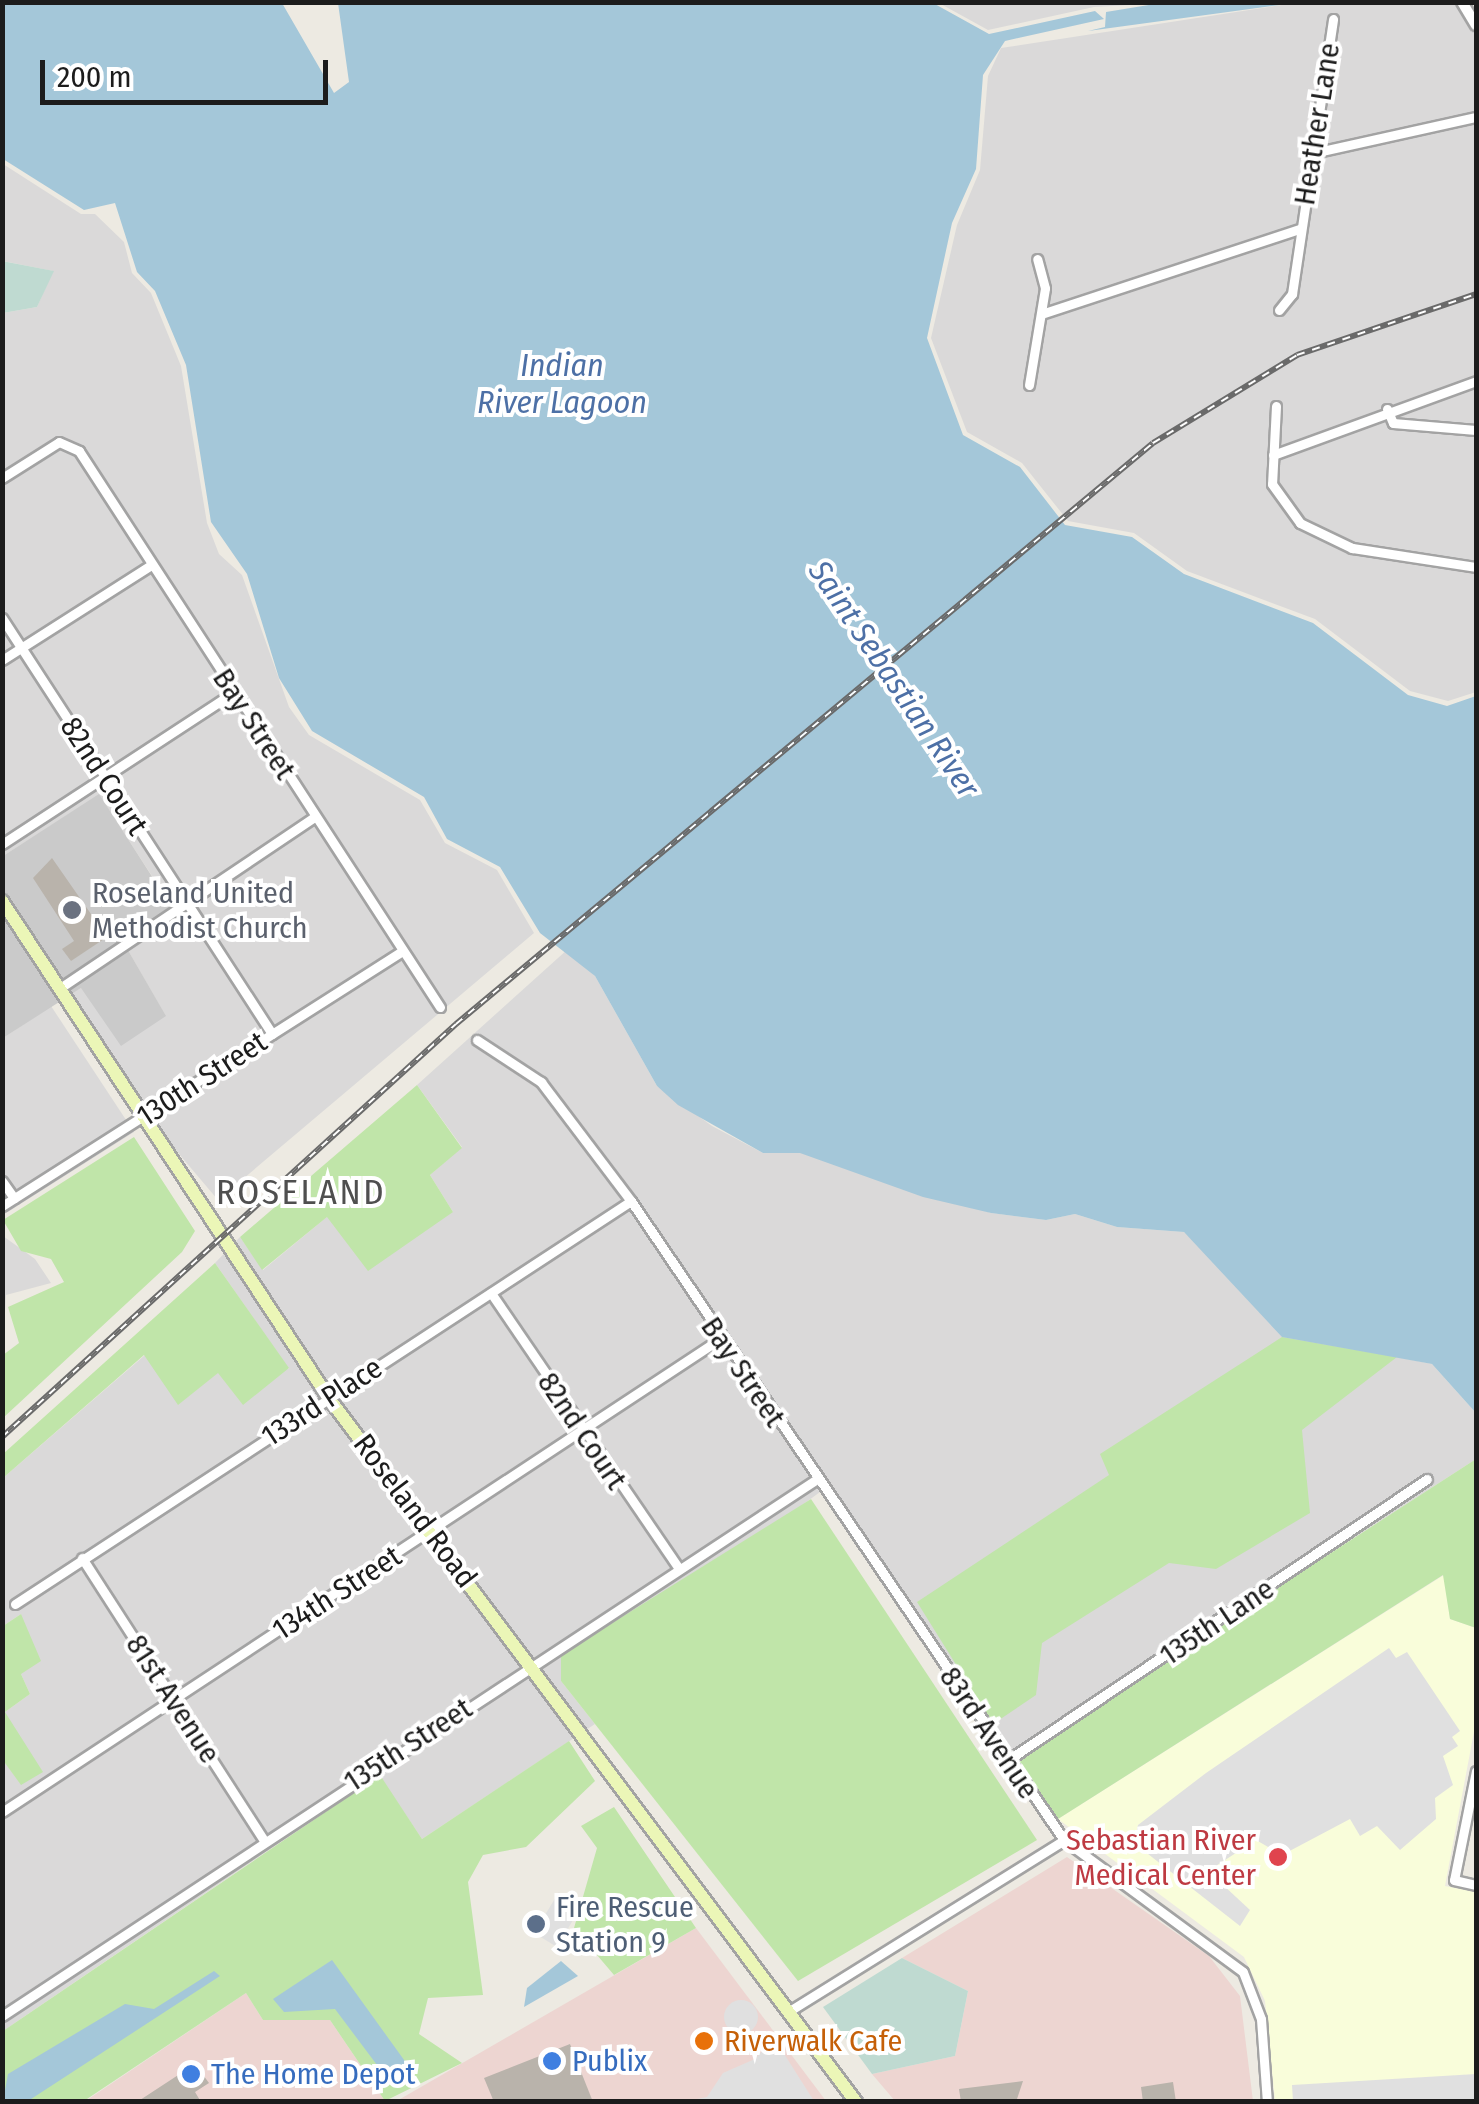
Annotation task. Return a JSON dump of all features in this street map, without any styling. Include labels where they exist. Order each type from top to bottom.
[{"type":"main road","name":"Roseland Road","points":[[2,900],[141,1118],[328,1398],[792,2010],[856,2102]]},
{"type":"street","points":[[1462,2],[1476,25]]},
{"type":"street","name":"Heather Lane","points":[[1280,310],[1292,294],[1300,230],[1318,152],[1333,19]]},
{"type":"street","points":[[1318,152],[1476,117]]},
{"type":"street","points":[[1044,312],[1300,230]]},
{"type":"street","points":[[1029,385],[1044,312],[1037,259]]},
{"type":"street","points":[[1273,455],[1333,427],[1476,381]]},
{"type":"street","points":[[1276,406],[1272,484],[1282,504],[1324,538],[1476,567]]},
{"type":"street","points":[[1386,409],[1393,422],[1476,430]]},
{"type":"street","name":"Bay Street","points":[[2,478],[68,442],[440,1006]]},
{"type":"street","points":[[2,660],[151,565]]},
{"type":"street","name":"82nd Court","points":[[2,618],[272,1034]]},
{"type":"street","points":[[2,844],[233,693]]},
{"type":"street","points":[[60,988],[189,905],[314,816]]},
{"type":"street","name":"130th Street","points":[[2,1206],[401,952]]},
{"type":"street","name":"Bay Street","points":[[478,1040],[541,1082],[631,1201],[817,1479]]},
{"type":"street","points":[[2,1181],[14,1198]]},
{"type":"street","name":"133rd Place","points":[[15,1604],[631,1201]]},
{"type":"street","name":"82nd Court","points":[[490,1293],[580,1432],[678,1567]]},
{"type":"street","name":"134th Street","points":[[2,1812],[720,1339]]},
{"type":"street","name":"135th Street","points":[[2,2016],[530,1664],[817,1479]]},
{"type":"street","name":"83rd Avenue","points":[[817,1479],[1005,1762],[1064,1840],[1242,1972],[1261,2019],[1268,2102]]},
{"type":"street","name":"135th Lane","points":[[1005,1762],[1427,1479]]},
{"type":"street","name":"81st Avenue","points":[[82,1558],[264,1840]]},
{"type":"street","points":[[1476,1771],[1454,1880],[1476,1885]]},
{"type":"street","points":[[792,2010],[1064,1840]]},
{"type":"shaded area","points":[[939,3],[1167,3],[1094,7],[988,30]]},
{"type":"shaded area","points":[[1294,3],[1456,3],[1476,35],[1476,692],[1448,701],[1410,691],[1315,619],[1187,571],[1134,533],[1068,521],[1022,463],[967,432],[931,338],[957,225],[980,170],[988,76],[1001,48]]},
{"type":"shaded area","points":[[3,164],[81,214],[95,214],[124,242],[132,273],[151,293],[181,366],[207,523],[219,554],[242,575],[289,707],[309,735],[420,800],[445,843],[497,870],[534,933],[218,1200],[146,1115],[71,994],[81,988],[165,1015],[121,938],[171,905],[99,795],[3,856],[3,313],[37,307],[53,271],[3,261]]},
{"type":"shaded area","points":[[2,261],[54,271],[37,307],[3,313]]},
{"type":"shaded area","points":[[99,794],[171,906],[121,938],[166,1016],[121,1046],[81,988],[3,1038],[3,856]]},
{"type":"shaded area","points":[[568,949],[595,976],[657,1086],[712,1126],[763,1153],[800,1152],[991,1213],[1046,1220],[1075,1214],[1117,1227],[1184,1232],[1220,1264],[1397,1357],[1432,1364],[1476,1413],[1476,1459],[1010,1761],[831,1484],[561,1681],[595,1724],[422,1839],[379,1775],[3,2031],[2,1759],[21,1784],[5,1712],[30,1694],[21,1674],[21,1614],[3,1626],[3,1478],[145,1355],[218,1373],[289,1369],[215,1263],[240,1237],[263,1270],[328,1216],[453,1212],[430,1175],[462,1147],[417,1085]]},
{"type":"shaded area","points":[[51,1006],[134,1132],[3,1215],[3,1038]]},
{"type":"shaded area","points":[[3,1236],[35,1259],[51,1283],[6,1295],[3,1349]]},
{"type":"shaded area","name":"Sebastian River Medical Center","points":[[1444,1575],[1450,1619],[1476,1628],[1476,1721],[1445,1886],[1476,1892],[1476,2101],[1275,2101],[1265,2001],[1244,1957],[1058,1819]]},
{"type":"shaded area","points":[[1389,1648],[1396,1658],[1407,1652],[1460,1731],[1452,1737],[1458,1746],[1443,1756],[1453,1785],[1435,1798],[1436,1819],[1400,1850],[1377,1826],[1360,1836],[1350,1819],[1282,1855],[1256,1840],[1208,1871],[1250,1910],[1240,1926],[1134,1843],[1138,1825],[1206,1773]]},
{"type":"shaded area","points":[[1067,1857],[1209,1956],[1240,1996],[1253,2101],[895,2101],[872,2074],[955,2056],[968,1991],[902,1958]]},
{"type":"shaded area","points":[[559,1892],[573,1920],[557,1947],[534,1933]]},
{"type":"shaded area","points":[[696,1928],[826,2101],[395,2102]]},
{"type":"shaded area","points":[[902,1958],[968,1991],[955,2056],[872,2074],[823,2007]]},
{"type":"shaded area","points":[[246,1993],[263,2020],[330,2020],[385,2101],[84,2102]]},
{"type":"shaded area","points":[[741,2000],[753,2005],[758,2017],[753,2029],[741,2034],[729,2029],[724,2017],[729,2005]]},
{"type":"shaded area","points":[[774,2038],[814,2101],[687,2101],[707,2097],[723,2073],[755,2059]]},
{"type":"shaded area","points":[[1476,2074],[1476,2101],[1293,2101],[1292,2085]]},
{"type":"green space","points":[[417,1085],[462,1148],[430,1175],[453,1212],[368,1271],[327,1217],[262,1270],[240,1237]]},
{"type":"green space","points":[[134,1137],[195,1231],[182,1252],[3,1418],[3,1355],[19,1343],[8,1307],[64,1282],[51,1259],[21,1251],[3,1220]]},
{"type":"green space","points":[[215,1263],[289,1368],[243,1405],[218,1373],[178,1405],[144,1355],[3,1478],[3,1454]]},
{"type":"green space","points":[[1282,1337],[1397,1357],[1302,1430],[1310,1513],[1216,1569],[1169,1563],[1042,1643],[1036,1695],[993,1724],[917,1602],[1109,1475],[1100,1454]]},
{"type":"green space","points":[[1476,1459],[1476,1628],[1450,1619],[1443,1575],[1058,1819],[1010,1761]]},
{"type":"green space","points":[[811,1499],[1037,1840],[798,1981],[561,1681],[561,1655]]},
{"type":"green space","points":[[21,1614],[41,1661],[21,1674],[30,1694],[5,1712],[43,1772],[21,1785],[2,1759],[3,1626]]},
{"type":"green space","points":[[569,1741],[595,1781],[526,1847],[483,1855],[468,1882],[483,1995],[428,1998],[419,2034],[462,2063],[385,2101],[330,2020],[263,2020],[246,1993],[84,2101],[3,2102],[3,2031],[380,1775],[422,1839]]},
{"type":"green space","points":[[614,1807],[696,1928],[614,1975],[574,1928],[597,1848],[581,1826]]},
{"type":"water","points":[[1167,2],[1294,3],[1088,31],[1105,27],[1106,12]]},
{"type":"water","name":"Indian River Lagoon","points":[[3,3],[282,3],[334,93],[349,82],[338,3],[933,3],[989,34],[1095,11],[1104,19],[1005,41],[983,75],[976,169],[952,223],[927,338],[963,435],[1020,467],[1065,525],[1132,537],[1184,574],[1313,623],[1408,695],[1447,706],[1476,696],[1476,1413],[1432,1364],[1282,1337],[1184,1232],[1117,1227],[1075,1214],[1046,1220],[991,1213],[923,1197],[800,1153],[763,1153],[678,1105],[657,1086],[595,976],[540,933],[500,867],[447,839],[424,797],[312,731],[279,678],[247,574],[211,522],[186,365],[155,291],[137,272],[115,203],[84,210],[3,159]]},
{"type":"water","points":[[332,1960],[412,2071],[392,2085],[335,2009],[284,2012],[273,1999]]},
{"type":"water","points":[[561,1961],[578,1976],[524,2007],[527,1988]]},
{"type":"water","points":[[214,1971],[220,1976],[28,2101],[3,2101],[8,2074],[125,2004],[154,2009]]},
{"type":"building","name":"Roseland United Methodist Church","points":[[52,858],[107,937],[71,961],[62,949],[74,941],[33,878]]},
{"type":"building","name":"Publix","points":[[570,2044],[593,2102],[494,2102],[484,2078]]},
{"type":"building","name":"The Home Depot","points":[[195,2064],[209,2083],[195,2092],[201,2102],[137,2102]]},
{"type":"building","points":[[1023,2081],[1016,2102],[961,2102],[959,2089]]},
{"type":"building","points":[[1173,2082],[1176,2102],[1143,2102],[1141,2087]]},
{"type":"railway","points":[[2,1437],[456,1024],[1153,443],[1297,355],[1476,294]]},
{"type":"place","name":"Roseland United Methodist Church","points":[[72,910]]},
{"type":"place","name":"Sebastian River Medical Center","points":[[1278,1857]]},
{"type":"place","name":"Fire Rescue Station 9","points":[[536,1924]]},
{"type":"place","name":"Riverwalk Cafe","points":[[704,2041]]},
{"type":"place","name":"Publix","points":[[552,2061]]},
{"type":"place","name":"The Home Depot","points":[[191,2074]]},
{"type":"district","name":"ROSELAND","points":[[301,1192]]},
{"type":"water label","name":"Saint Sebastian River","points":[[894,679]]}]
